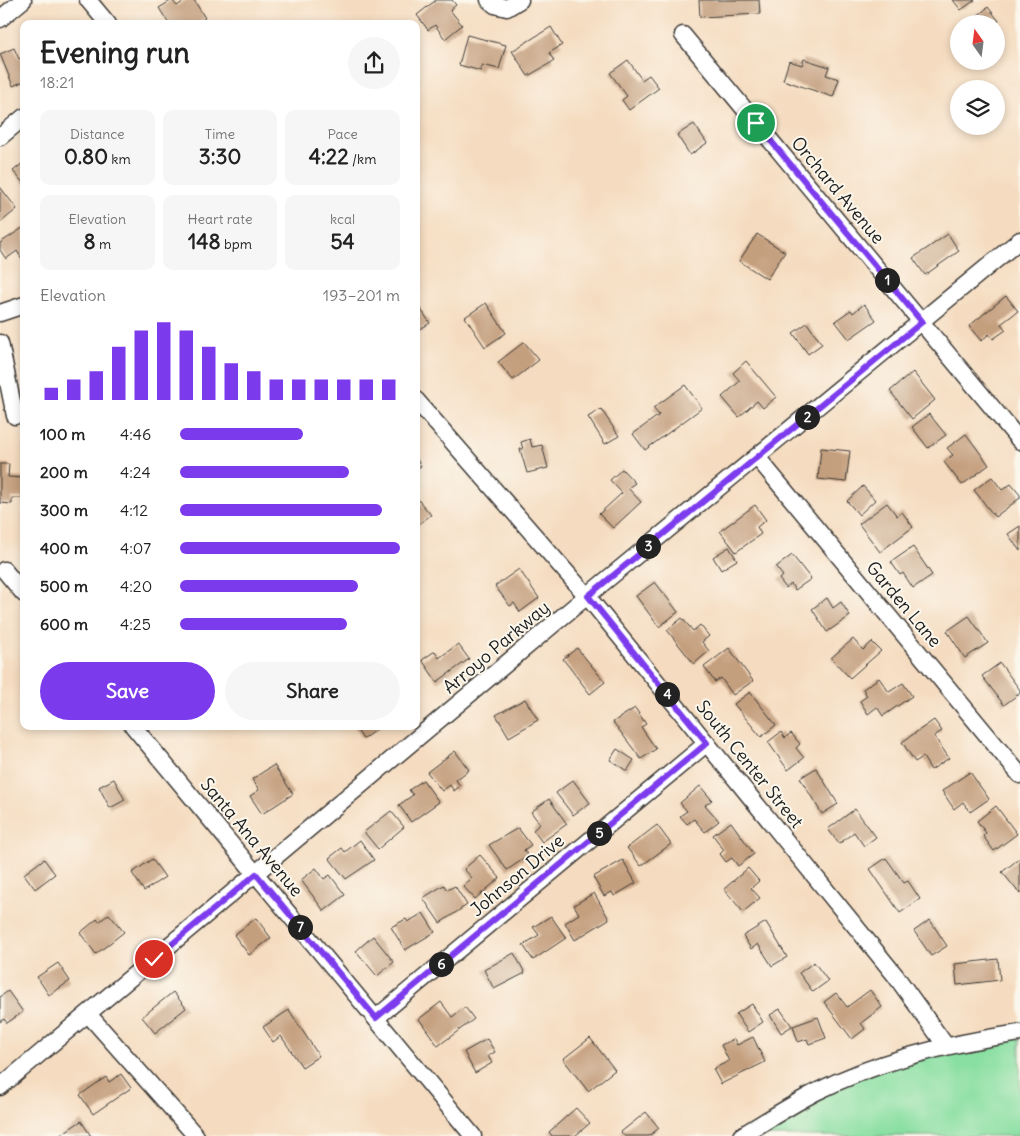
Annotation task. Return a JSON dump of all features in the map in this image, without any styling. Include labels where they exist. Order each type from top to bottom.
[{"type":"street","points":[[0,19],[23,0]]},
{"type":"street","points":[[88,0],[105,20]]},
{"type":"street","points":[[489,0],[495,5],[507,8],[520,0]]},
{"type":"street","name":"Orchard Avenue","points":[[683,35],[1020,441]]},
{"type":"street","points":[[0,137],[20,121]]},
{"type":"street","name":"Arroyo Parkway","points":[[0,1087],[588,596],[1020,240]]},
{"type":"street","points":[[0,313],[20,307]]},
{"type":"street","points":[[0,343],[15,416]]},
{"type":"street","name":"South Center Street","points":[[420,405],[588,596],[895,975],[946,1046]]},
{"type":"street","name":"Garden Lane","points":[[757,458],[1020,775]]},
{"type":"street","points":[[4,570],[20,589]]},
{"type":"street","name":"Santa Ana Avenue","points":[[137,730],[472,1136]]},
{"type":"street","name":"Johnson Drive","points":[[376,1018],[707,743]]},
{"type":"street","points":[[88,1014],[196,1136]]},
{"type":"street","points":[[741,1136],[817,1092],[901,1059],[946,1046],[1020,1033]]},
{"type":"green space","points":[[1020,1034],[1020,1136],[742,1136],[817,1092],[946,1046]]},
{"type":"building","points":[[172,0],[177,6],[186,0],[194,0],[205,18],[202,20],[166,20],[159,8]]},
{"type":"building","points":[[436,0],[452,0],[456,5],[450,10],[462,25],[445,39],[435,25],[428,30],[417,15]]},
{"type":"building","points":[[699,0],[759,0],[760,14],[700,17]]},
{"type":"building","points":[[953,0],[975,0],[961,10]]},
{"type":"building","points":[[988,7],[994,15],[979,15]]},
{"type":"building","points":[[551,27],[562,45],[549,53],[554,61],[528,76],[512,51]]},
{"type":"building","points":[[467,35],[506,45],[499,69],[482,65],[481,71],[459,65]]},
{"type":"building","points":[[14,48],[20,59],[20,83],[13,86],[0,54]]},
{"type":"building","points":[[804,59],[829,67],[826,75],[839,79],[833,97],[783,80],[789,61],[802,65]]},
{"type":"building","points":[[628,60],[642,80],[649,75],[659,88],[629,110],[622,100],[627,96],[610,73]]},
{"type":"building","points":[[694,124],[707,143],[690,155],[677,135]]},
{"type":"building","points":[[20,165],[20,179],[13,171]]},
{"type":"building","points":[[0,187],[17,209],[0,223]]},
{"type":"building","points":[[20,230],[20,256],[17,251],[6,259],[0,250],[0,243]]},
{"type":"building","points":[[757,234],[785,252],[767,279],[739,261]]},
{"type":"building","points":[[948,234],[959,251],[925,275],[913,258]]},
{"type":"building","points":[[1006,296],[1018,311],[1001,324],[1006,330],[993,339],[989,334],[981,341],[969,326]]},
{"type":"building","points":[[486,303],[506,333],[485,347],[465,317]]},
{"type":"building","points":[[864,304],[876,320],[849,339],[835,321],[851,310],[853,313]]},
{"type":"building","points":[[420,308],[430,323],[420,329]]},
{"type":"building","points":[[807,323],[822,344],[808,354],[793,333]]},
{"type":"building","points":[[524,342],[539,360],[513,380],[498,362]]},
{"type":"building","points":[[746,361],[776,397],[763,408],[757,401],[739,417],[722,397],[740,381],[733,373]]},
{"type":"building","points":[[913,372],[935,400],[912,419],[890,391]]},
{"type":"building","points":[[685,385],[702,408],[645,450],[633,434],[659,415],[653,408]]},
{"type":"building","points":[[601,409],[619,436],[605,444],[588,417]]},
{"type":"building","points":[[929,414],[946,435],[928,448],[912,427]]},
{"type":"building","points":[[966,434],[989,465],[962,485],[944,462],[953,455],[947,448]]},
{"type":"building","points":[[530,439],[532,447],[542,445],[548,468],[527,473],[520,449],[523,449],[521,442]]},
{"type":"building","points":[[821,448],[850,451],[846,482],[818,479]]},
{"type":"building","points":[[0,464],[9,464],[8,477],[20,478],[20,498],[12,498],[12,504],[0,503]]},
{"type":"building","points":[[622,469],[635,483],[628,488],[641,502],[613,528],[599,514],[622,493],[610,480]]},
{"type":"building","points":[[992,477],[1002,490],[1011,484],[1020,495],[1020,498],[995,517],[974,490]]},
{"type":"building","points":[[863,486],[875,500],[859,515],[847,501]]},
{"type":"building","points":[[420,502],[431,515],[420,523]]},
{"type":"building","points":[[887,503],[897,516],[902,512],[913,527],[880,552],[859,524]]},
{"type":"building","points":[[755,505],[766,520],[757,527],[761,534],[736,552],[720,531]]},
{"type":"building","points":[[1020,526],[1020,551],[1008,534]]},
{"type":"building","points":[[729,547],[737,560],[721,570],[713,557]]},
{"type":"building","points":[[913,547],[932,575],[913,588],[903,573],[900,575],[891,562]]},
{"type":"building","points":[[792,555],[811,579],[795,590],[791,584],[786,588],[779,579],[783,576],[776,567]]},
{"type":"building","points":[[519,569],[539,598],[520,612],[514,603],[510,606],[495,586]]},
{"type":"building","points":[[655,582],[678,612],[659,627],[636,596]]},
{"type":"building","points":[[827,598],[833,608],[841,602],[850,616],[827,632],[812,609]]},
{"type":"building","points":[[969,616],[988,643],[965,658],[947,631]]},
{"type":"building","points":[[682,618],[693,631],[700,625],[709,636],[702,642],[709,651],[694,664],[667,630]]},
{"type":"building","points":[[853,639],[863,650],[872,642],[881,651],[850,678],[831,658]]},
{"type":"building","points":[[458,644],[469,659],[437,682],[422,660],[435,651],[439,658]]},
{"type":"building","points":[[577,648],[605,682],[590,694],[563,659]]},
{"type":"building","points":[[729,648],[753,681],[733,695],[721,678],[715,682],[704,667]]},
{"type":"building","points":[[1000,663],[1020,690],[1020,693],[1004,705],[982,676]]},
{"type":"building","points":[[879,678],[889,692],[903,683],[912,696],[883,716],[877,707],[868,714],[860,701],[867,696],[863,689]]},
{"type":"building","points":[[750,692],[776,725],[761,737],[734,704]]},
{"type":"building","points":[[525,699],[538,720],[509,737],[496,715]]},
{"type":"building","points":[[635,708],[646,724],[641,727],[656,749],[641,759],[613,722]]},
{"type":"building","points":[[934,720],[942,731],[934,736],[949,758],[931,770],[923,757],[915,762],[902,742]]},
{"type":"building","points":[[357,730],[375,730],[363,739]]},
{"type":"building","points":[[781,732],[785,738],[791,733],[800,744],[796,748],[804,758],[788,770],[768,742]]},
{"type":"building","points":[[617,749],[634,760],[627,771],[610,760]]},
{"type":"building","points":[[455,751],[469,770],[456,780],[460,786],[454,791],[450,785],[442,791],[427,772]]},
{"type":"building","points":[[274,765],[293,794],[262,814],[250,796],[259,790],[252,779]]},
{"type":"building","points":[[816,768],[838,804],[822,814],[800,778]]},
{"type":"building","points":[[970,772],[989,799],[970,812],[963,802],[954,809],[942,791]]},
{"type":"building","points":[[114,779],[125,800],[110,808],[99,787]]},
{"type":"building","points":[[423,780],[439,802],[411,822],[399,805],[413,795],[409,790]]},
{"type":"building","points":[[573,780],[590,803],[573,815],[556,793]]},
{"type":"building","points":[[700,786],[712,800],[705,805],[719,821],[705,832],[694,819],[687,824],[680,816],[687,811],[680,803]]},
{"type":"building","points":[[549,799],[567,824],[542,842],[533,830],[540,824],[531,812]]},
{"type":"building","points":[[996,806],[1017,834],[994,851],[983,836],[986,833],[977,821]]},
{"type":"building","points":[[855,809],[876,837],[864,846],[854,832],[839,844],[828,829]]},
{"type":"building","points":[[391,811],[404,827],[378,849],[364,832]]},
{"type":"building","points":[[731,822],[754,854],[738,866],[732,858],[726,862],[720,854],[724,850],[713,835]]},
{"type":"building","points":[[657,825],[671,844],[641,866],[627,848]]},
{"type":"building","points":[[518,828],[531,845],[524,850],[528,856],[507,870],[489,845]]},
{"type":"building","points":[[360,840],[374,860],[346,879],[329,858],[342,848],[345,852]]},
{"type":"building","points":[[480,855],[500,878],[475,899],[463,886],[472,878],[464,869]]},
{"type":"building","points":[[886,858],[904,883],[908,881],[920,899],[900,913],[870,869]]},
{"type":"building","points":[[1020,858],[1020,894],[1002,872]]},
{"type":"building","points":[[44,859],[55,874],[35,889],[24,874]]},
{"type":"building","points":[[152,859],[165,877],[144,891],[132,873]]},
{"type":"building","points":[[623,860],[636,883],[614,896],[612,892],[604,896],[593,877]]},
{"type":"building","points":[[316,868],[324,879],[330,875],[345,895],[324,911],[301,880]]},
{"type":"building","points":[[748,868],[759,881],[751,888],[760,898],[743,912],[724,889]]},
{"type":"building","points":[[444,885],[447,890],[455,886],[467,905],[440,923],[423,898]]},
{"type":"building","points":[[594,893],[609,919],[575,940],[565,923],[579,914],[574,905]]},
{"type":"building","points":[[423,913],[435,932],[405,950],[391,927],[406,919],[408,922]]},
{"type":"building","points":[[109,914],[124,932],[96,954],[80,933],[97,919],[99,922]]},
{"type":"building","points":[[551,916],[566,938],[533,960],[523,945],[539,935],[533,927]]},
{"type":"building","points":[[256,918],[271,938],[249,955],[234,935]]},
{"type":"building","points":[[930,920],[947,946],[931,956],[914,931]]},
{"type":"building","points":[[766,922],[787,957],[772,966],[758,944],[751,949],[743,936]]},
{"type":"building","points":[[373,936],[394,962],[377,976],[356,951]]},
{"type":"building","points":[[514,953],[525,973],[494,989],[484,970]]},
{"type":"building","points":[[998,959],[1000,980],[957,985],[955,964]]},
{"type":"building","points":[[814,962],[828,981],[813,992],[799,973]]},
{"type":"building","points":[[58,963],[70,981],[49,995],[37,977]]},
{"type":"building","points":[[870,990],[882,1007],[861,1023],[865,1029],[852,1039],[824,1002],[836,993],[847,1007]]},
{"type":"building","points":[[8,991],[23,1012],[7,1023],[4,1019],[0,1022],[0,997]]},
{"type":"building","points":[[173,992],[186,1008],[155,1033],[142,1017]]},
{"type":"building","points":[[441,1002],[452,1017],[465,1007],[474,1019],[438,1046],[419,1019]]},
{"type":"building","points":[[752,1004],[763,1022],[748,1032],[736,1014]]},
{"type":"building","points":[[780,1009],[792,1026],[781,1033],[770,1015]]},
{"type":"building","points":[[289,1010],[319,1056],[302,1067],[281,1036],[273,1042],[263,1027]]},
{"type":"building","points":[[818,1017],[826,1038],[809,1044],[807,1039],[798,1042],[793,1026]]},
{"type":"building","points":[[753,1037],[765,1062],[721,1084],[713,1069],[729,1061],[721,1045],[734,1039],[737,1045]]},
{"type":"building","points":[[590,1038],[615,1070],[588,1091],[563,1059]]},
{"type":"building","points":[[487,1039],[495,1052],[488,1056],[492,1063],[475,1073],[464,1052]]},
{"type":"building","points":[[121,1074],[131,1088],[93,1114],[80,1095],[106,1077],[109,1082]]},
{"type":"building","points":[[576,1108],[590,1123],[575,1136],[552,1136],[549,1132]]},
{"type":"building","points":[[646,1112],[659,1128],[649,1136],[624,1136],[621,1132]]},
{"type":"building","points":[[81,1121],[91,1136],[59,1136]]},
{"type":"route","points":[[154,959],[256,874],[376,1018],[707,743],[588,596],[922,322],[756,123]]}]
